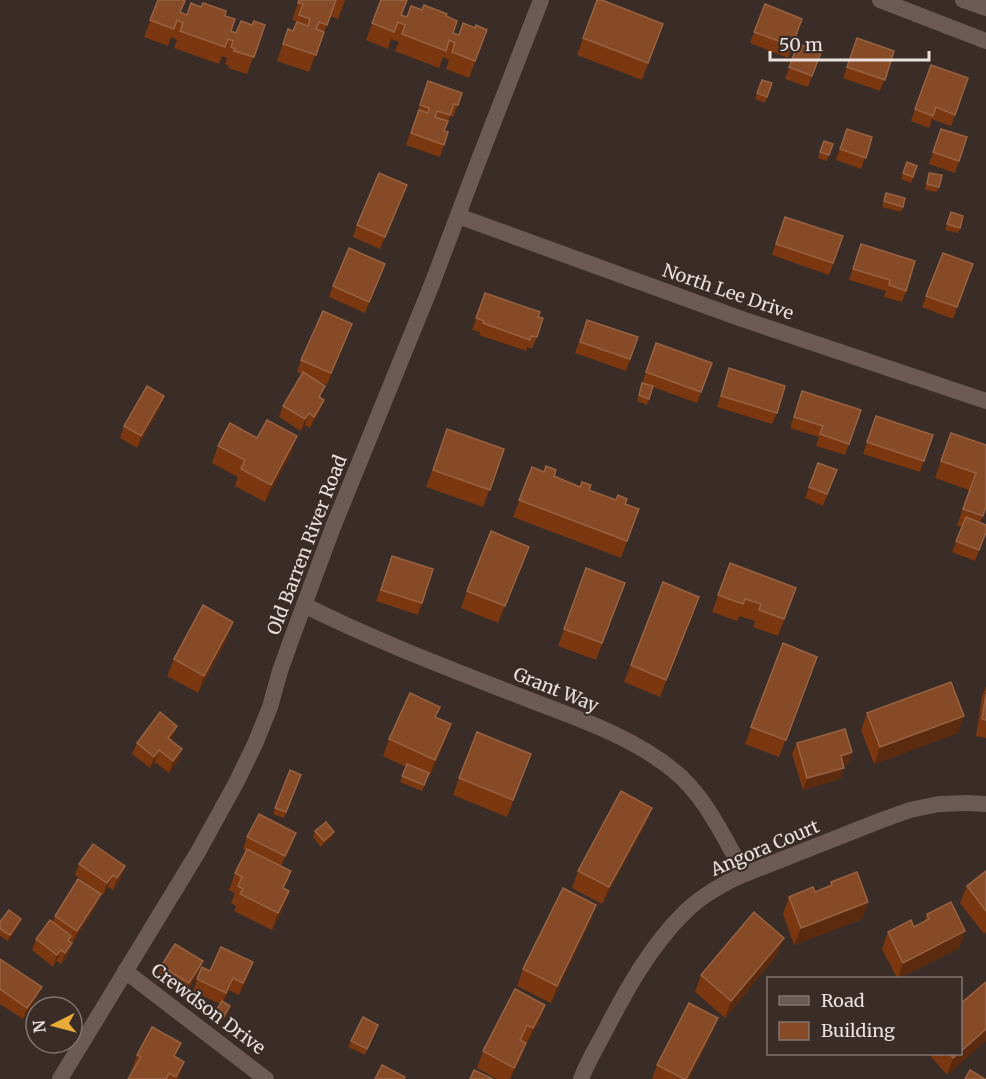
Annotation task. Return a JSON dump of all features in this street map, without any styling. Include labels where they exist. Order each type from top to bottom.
[{"type":"street","name":"Old Barren River Road","points":[[60,1079],[198,852],[255,744],[333,527],[432,284],[541,0]]},
{"type":"street","points":[[880,0],[986,41]]},
{"type":"street","points":[[963,0],[986,8]]},
{"type":"street","name":"North Lee Drive","points":[[458,216],[742,319],[986,401]]},
{"type":"street","name":"Grant Way","points":[[304,605],[410,653],[598,728],[651,754],[674,771],[693,790],[745,874]]},
{"type":"street","name":"Angora Court","points":[[581,1079],[622,999],[651,952],[686,911],[707,894],[745,874],[910,810],[939,804],[986,804]]},
{"type":"street","name":"Crewdson Drive","points":[[125,971],[266,1079]]},
{"type":"building","points":[[158,0],[185,1],[180,12],[187,15],[191,3],[201,7],[203,3],[226,11],[225,16],[235,19],[231,31],[236,33],[241,21],[252,25],[254,21],[265,25],[254,57],[234,51],[235,49],[231,47],[233,41],[228,39],[225,47],[180,31],[183,23],[177,20],[174,29],[150,20]]},
{"type":"building","points":[[299,0],[336,0],[327,25],[319,22],[316,29],[324,32],[316,55],[283,44],[288,29],[293,31],[297,22],[308,26],[310,19],[299,15],[303,4],[298,3]]},
{"type":"building","points":[[381,0],[407,0],[401,15],[407,17],[411,6],[422,10],[424,5],[447,14],[446,16],[457,21],[453,33],[459,35],[463,23],[487,30],[475,61],[452,52],[455,43],[449,40],[446,51],[402,34],[405,25],[398,22],[394,32],[372,23]]},
{"type":"building","points":[[597,0],[663,24],[648,63],[583,38]]},
{"type":"building","points":[[765,4],[802,19],[792,46],[754,32]]},
{"type":"building","points":[[857,38],[894,51],[885,80],[847,67]]},
{"type":"building","points":[[798,44],[821,52],[812,76],[789,67]]},
{"type":"building","points":[[931,65],[968,78],[955,115],[936,107],[933,116],[915,109]]},
{"type":"building","points":[[762,80],[772,83],[767,97],[757,93]]},
{"type":"building","points":[[428,81],[462,93],[458,105],[454,104],[450,115],[437,111],[435,117],[448,121],[444,131],[448,132],[444,145],[411,133],[419,110],[428,113],[429,108],[420,105]]},
{"type":"building","points":[[847,129],[872,137],[866,158],[840,149]]},
{"type":"building","points":[[941,129],[967,137],[959,161],[933,152]]},
{"type":"building","points":[[824,141],[833,144],[829,155],[820,152]]},
{"type":"building","points":[[907,162],[917,166],[913,177],[903,173]]},
{"type":"building","points":[[379,173],[407,185],[385,237],[357,225]]},
{"type":"building","points":[[929,173],[942,175],[939,187],[927,184]]},
{"type":"building","points":[[886,193],[905,198],[903,207],[884,201]]},
{"type":"building","points":[[951,212],[963,216],[960,228],[947,224]]},
{"type":"building","points":[[785,217],[843,236],[833,263],[776,244]]},
{"type":"building","points":[[861,244],[915,261],[906,291],[889,285],[890,280],[853,269]]},
{"type":"building","points":[[349,248],[385,264],[369,302],[333,286]]},
{"type":"building","points":[[943,253],[973,264],[957,307],[926,296]]},
{"type":"building","points":[[485,293],[540,312],[538,317],[543,318],[537,337],[531,336],[530,340],[483,323],[484,321],[476,318]]},
{"type":"building","points":[[323,311],[352,324],[331,373],[301,360]]},
{"type":"building","points":[[587,320],[638,337],[630,359],[580,342]]},
{"type":"building","points":[[656,343],[712,363],[701,392],[646,372]]},
{"type":"building","points":[[729,368],[785,386],[777,413],[721,396]]},
{"type":"building","points":[[303,372],[325,386],[319,397],[324,400],[314,417],[309,413],[305,419],[283,406]]},
{"type":"building","points":[[642,383],[653,386],[649,399],[639,395]]},
{"type":"building","points":[[147,386],[164,396],[141,436],[124,426]]},
{"type":"building","points":[[802,391],[861,410],[849,444],[820,434],[823,426],[794,417]]},
{"type":"building","points":[[876,416],[933,435],[924,461],[867,442]]},
{"type":"building","points":[[267,420],[297,436],[271,485],[241,469],[245,460],[218,446],[230,423],[257,438]]},
{"type":"building","points":[[447,429],[504,449],[490,490],[433,470]]},
{"type":"building","points":[[951,433],[986,445],[986,506],[983,516],[963,509],[976,473],[941,461]]},
{"type":"building","points":[[818,463],[837,470],[827,494],[809,487]]},
{"type":"building","points":[[546,466],[556,470],[554,476],[580,487],[582,482],[591,485],[589,490],[616,500],[618,495],[627,499],[625,504],[639,509],[627,541],[519,500],[532,467],[544,472]]},
{"type":"building","points":[[966,517],[986,525],[986,532],[979,550],[956,541]]},
{"type":"building","points":[[491,531],[529,547],[505,606],[467,591]]},
{"type":"building","points":[[392,556],[433,569],[422,603],[381,590]]},
{"type":"building","points":[[730,563],[796,588],[784,619],[759,610],[761,604],[745,599],[743,604],[718,595]]},
{"type":"building","points":[[586,568],[625,583],[602,643],[564,629]]},
{"type":"building","points":[[663,582],[699,597],[666,680],[631,665]]},
{"type":"building","points":[[203,605],[233,622],[204,676],[174,659]]},
{"type":"building","points":[[783,643],[817,657],[786,740],[751,727]]},
{"type":"building","points":[[951,682],[964,716],[880,747],[867,713]]},
{"type":"building","points":[[410,693],[440,707],[435,717],[451,724],[435,760],[389,739]]},
{"type":"building","points":[[986,694],[986,720],[982,719]]},
{"type":"building","points":[[160,712],[177,726],[168,738],[182,749],[173,761],[159,750],[154,757],[137,743]]},
{"type":"building","points":[[845,729],[852,752],[841,756],[844,768],[807,778],[797,743]]},
{"type":"building","points":[[477,732],[531,754],[513,800],[459,778]]},
{"type":"building","points":[[407,764],[429,773],[424,785],[402,776]]},
{"type":"building","points":[[290,770],[301,775],[286,812],[275,808]]},
{"type":"building","points":[[621,791],[652,808],[609,887],[578,871]]},
{"type":"building","points":[[259,814],[296,833],[285,856],[247,837]]},
{"type":"building","points":[[326,822],[334,832],[324,841],[315,831]]},
{"type":"building","points":[[93,844],[125,866],[117,878],[113,875],[107,883],[79,864]]},
{"type":"building","points":[[247,849],[291,871],[283,888],[289,891],[278,913],[240,894],[243,889],[238,886],[242,877],[235,873]]},
{"type":"building","points":[[986,871],[986,911],[967,886]]},
{"type":"building","points":[[857,872],[868,902],[801,928],[789,897],[813,887],[815,892],[832,885],[831,882]]},
{"type":"building","points":[[78,879],[101,894],[77,931],[55,916]]},
{"type":"building","points":[[563,888],[596,905],[557,986],[523,969]]},
{"type":"building","points":[[951,902],[965,931],[903,963],[888,932],[911,920],[914,927],[929,919],[927,914]]},
{"type":"building","points":[[9,910],[21,919],[10,935],[0,929],[0,922]]},
{"type":"building","points":[[754,912],[784,938],[731,1001],[701,975]]},
{"type":"building","points":[[50,920],[71,936],[68,940],[72,943],[65,953],[61,950],[57,955],[36,939]]},
{"type":"building","points":[[175,944],[203,961],[189,983],[161,966]]},
{"type":"building","points":[[221,947],[253,962],[243,983],[233,978],[226,993],[197,979],[202,967],[210,971]]},
{"type":"building","points":[[0,959],[42,987],[36,995],[24,995],[24,1006],[0,989]]},
{"type":"building","points":[[986,982],[986,1029],[962,1050],[962,1002]]},
{"type":"building","points":[[515,989],[545,1005],[533,1028],[527,1025],[520,1040],[526,1043],[514,1068],[483,1051]]},
{"type":"building","points":[[222,1001],[230,1006],[223,1018],[215,1012]]},
{"type":"building","points":[[689,1003],[718,1018],[684,1079],[657,1065]]},
{"type":"building","points":[[363,1017],[378,1025],[367,1049],[351,1041]]},
{"type":"building","points":[[152,1027],[181,1043],[174,1056],[184,1062],[176,1077],[169,1073],[166,1079],[128,1079],[141,1057],[137,1055]]},
{"type":"building","points":[[382,1065],[405,1077],[404,1079],[375,1079]]},
{"type":"building","points":[[474,1070],[493,1079],[470,1079]]},
{"type":"building","points":[[970,1070],[985,1079],[965,1079]]}]
